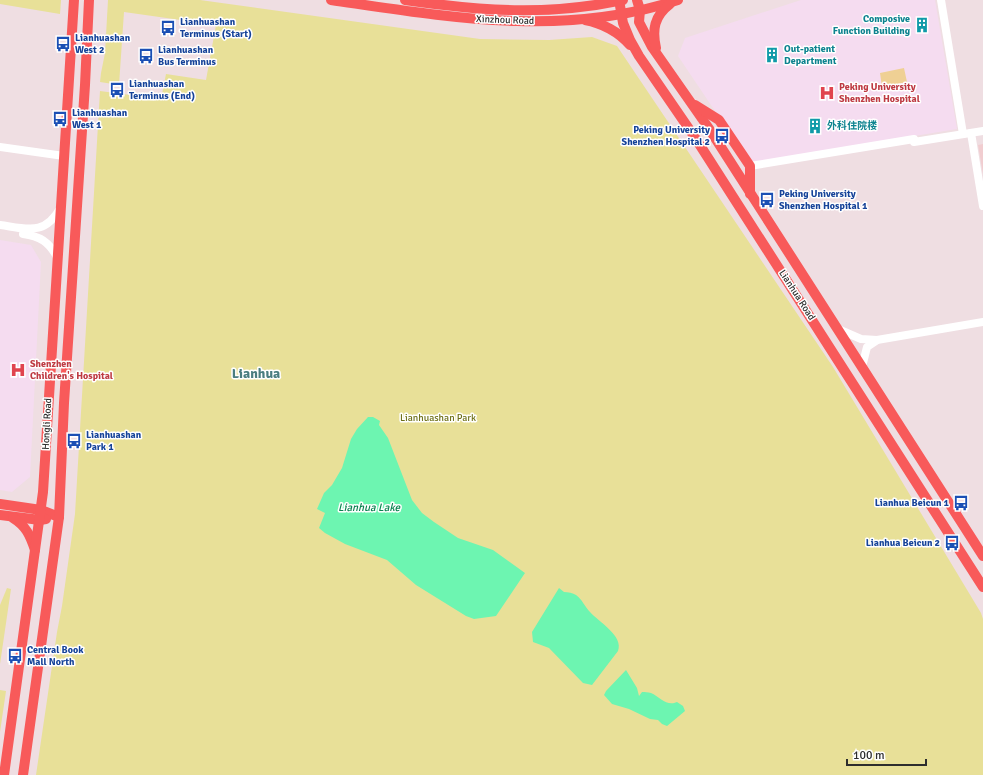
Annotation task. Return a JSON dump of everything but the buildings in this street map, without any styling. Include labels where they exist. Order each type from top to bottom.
[{"type":"main road","name":"Hongli Road","points":[[23,775],[59,516],[64,403],[89,0]]},
{"type":"main road","points":[[88,29],[95,0]]},
{"type":"main road","name":"Xinzhou Road","points":[[331,0],[469,19],[529,22],[580,19],[640,10],[676,1]]},
{"type":"main road","name":"Xinzhou Road","points":[[405,0],[470,8],[501,10],[555,10],[580,8],[620,0]]},
{"type":"main road","points":[[580,8],[593,0]]},
{"type":"main road","name":"Lianhua Road","points":[[620,0],[623,23],[626,32],[639,56],[701,146],[982,582]]},
{"type":"main road","name":"Lianhua Road","points":[[636,0],[640,10],[639,22],[646,37],[750,194],[983,556]]},
{"type":"main road","name":"Hongli Road","points":[[4,775],[41,515],[74,1]]},
{"type":"main road","points":[[657,54],[653,36],[655,23],[662,11],[676,1]]},
{"type":"main road","points":[[580,19],[600,24],[619,35],[627,41],[639,56]]},
{"type":"main road","points":[[690,102],[719,120],[750,166],[750,194]]},
{"type":"main road","points":[[0,504],[41,515]]},
{"type":"main road","points":[[5,516],[59,516]]},
{"type":"main road","points":[[5,516],[21,523],[27,529],[36,552]]},
{"type":"street","points":[[941,0],[983,206]]},
{"type":"street","points":[[750,166],[914,139],[914,142],[983,131]]},
{"type":"street","points":[[0,147],[64,156]]},
{"type":"street","points":[[0,225],[32,230],[38,229],[51,222],[61,206]]},
{"type":"street","points":[[0,231],[32,235],[41,238],[48,244],[57,257]]},
{"type":"street","points":[[838,330],[861,339],[877,340],[983,322]]},
{"type":"street","points":[[862,367],[867,347],[877,340]]},
{"type":"shaded area","name":"Peking University Shenzhen Hospital","points":[[801,0],[935,0],[957,129],[750,163],[678,56],[685,38]]},
{"type":"shaded area","points":[[904,68],[907,82],[882,87],[880,73]]},
{"type":"shaded area","points":[[983,144],[983,174],[978,145]]},
{"type":"shaded area","name":"Shenzhen Children's Hospital","points":[[0,240],[31,245],[41,262],[30,477],[12,492],[0,490]]},
{"type":"green space","points":[[0,0],[61,0],[60,14],[0,4]]},
{"type":"green space","name":"Lianhuashan Park","points":[[108,0],[200,0],[480,39],[549,40],[592,37],[617,46],[833,367],[981,613],[983,619],[983,775],[36,775],[75,514],[100,91],[161,99],[166,74],[206,80],[216,25],[124,12],[119,85],[100,82],[105,53]]},
{"type":"green space","points":[[7,588],[11,589],[0,664],[0,605]]},
{"type":"green space","points":[[0,690],[6,691],[0,732]]},
{"type":"water","name":"Lianhua Lake","points":[[368,417],[373,417],[380,421],[379,425],[388,438],[412,500],[422,513],[458,538],[493,550],[525,573],[496,616],[474,619],[466,616],[416,585],[387,560],[345,544],[319,528],[325,513],[317,509],[324,493],[332,485],[342,468],[351,439],[357,429]]},
{"type":"water","points":[[559,588],[564,592],[575,594],[590,612],[610,630],[619,645],[618,651],[592,685],[583,683],[549,648],[533,642],[532,632]]},
{"type":"water","points":[[626,670],[637,688],[639,696],[642,692],[648,692],[667,702],[677,702],[683,706],[685,711],[667,726],[658,720],[650,719],[629,709],[612,704],[604,695]]},
{"type":"place","name":"Composive Function Building","points":[[922,25]]},
{"type":"place","name":"Lianhuashan Terminus (Start)","points":[[168,28]]},
{"type":"place","name":"Lianhuashan West 2","points":[[63,44]]},
{"type":"place","name":"Out-patient Department","points":[[772,55]]},
{"type":"place","name":"Lianhuashan Bus Terminus","points":[[146,56]]},
{"type":"place","name":"Lianhuashan Terminus (End)","points":[[117,90]]},
{"type":"place","name":"Peking University Shenzhen Hospital","points":[[827,93]]},
{"type":"place","name":"Lianhuashan West 1","points":[[60,119]]},
{"type":"place","name":"外科住院楼","points":[[815,126]]},
{"type":"place","name":"Peking University Shenzhen Hospital 2","points":[[722,136]]},
{"type":"place","name":"Peking University Shenzhen Hospital 1","points":[[767,200]]},
{"type":"place","name":"Shenzhen Children's Hospital","points":[[18,370]]},
{"type":"place","name":"Lianhuashan Park 1","points":[[74,441]]},
{"type":"place","name":"Lianhua Beicun 1","points":[[961,503]]},
{"type":"place","name":"Lianhua Beicun 2","points":[[952,543]]},
{"type":"place","name":"Central Book Mall North","points":[[15,656]]},
{"type":"district","name":"Lianhua","points":[[256,373]]}]
